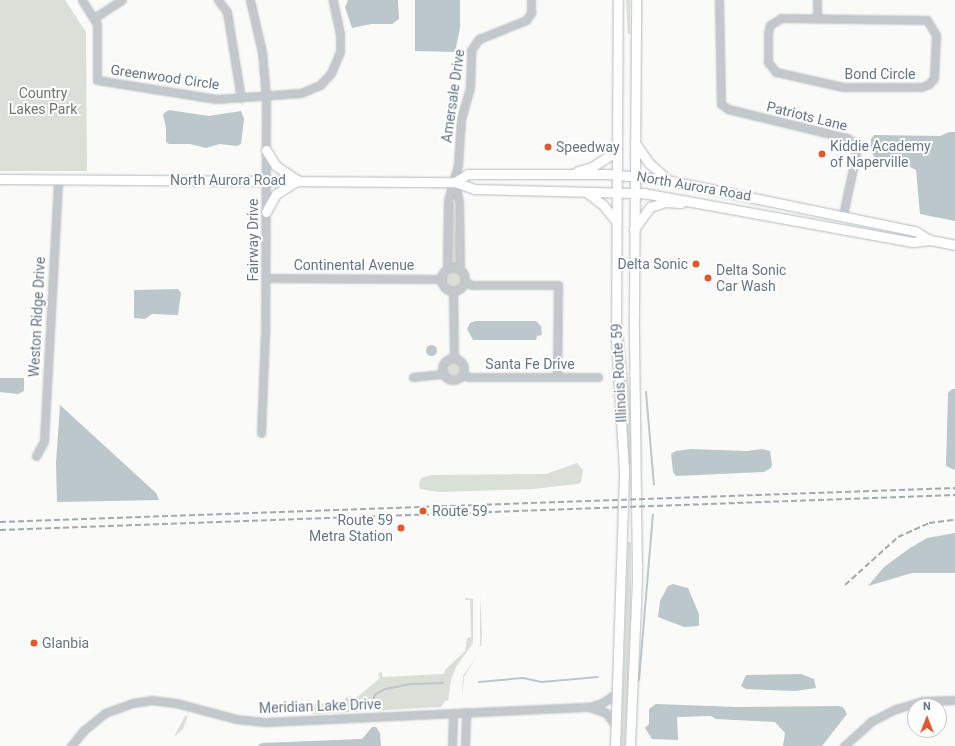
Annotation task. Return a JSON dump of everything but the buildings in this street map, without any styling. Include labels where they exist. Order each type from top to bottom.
[{"type":"main road","name":"Illinois Route 59","points":[[615,746],[622,613],[624,470],[616,341],[618,0]]},
{"type":"main road","name":"Illinois Route 59","points":[[630,746],[637,578],[634,229],[636,0]]},
{"type":"main road","points":[[635,143],[649,163],[669,179]]},
{"type":"main road","points":[[266,150],[276,166],[298,180],[276,194],[266,212]]},
{"type":"main road","points":[[568,174],[592,167],[617,151]]},
{"type":"main road","name":"North Aurora Road","points":[[455,182],[468,174],[618,174],[669,179],[915,231],[930,240]]},
{"type":"main road","name":"North Aurora Road","points":[[0,179],[455,182],[474,190],[635,193],[716,205],[913,242],[930,240],[955,245]]},
{"type":"main road","points":[[586,192],[604,205],[616,221]]},
{"type":"main road","points":[[634,229],[648,210],[657,204],[716,205]]},
{"type":"street","name":"Greenwood Circle","points":[[82,0],[97,24],[97,80],[217,99],[266,97],[306,92],[320,85],[331,73],[338,57],[341,43],[333,0]]},
{"type":"street","points":[[94,18],[122,0]]},
{"type":"street","name":"Greenwood Circle","points":[[218,0],[226,12],[241,98]]},
{"type":"street","name":"Fairway Drive","points":[[250,0],[262,52],[266,97],[266,278],[261,433]]},
{"type":"street","name":"Amersale Drive","points":[[455,182],[461,119],[470,88],[472,46],[479,39],[526,20],[531,13],[531,0]]},
{"type":"street","name":"Patriots Lane","points":[[719,0],[720,101],[728,109],[854,142],[856,154],[843,215]]},
{"type":"street","points":[[817,0],[817,18]]},
{"type":"street","name":"Bond Circle","points":[[781,18],[817,18],[927,20],[936,35],[934,78],[929,84],[921,87],[835,86],[771,69],[767,60],[768,33],[772,23],[781,18]]},
{"type":"street","name":"Weston Ridge Drive","points":[[36,456],[44,441],[58,179]]},
{"type":"street","points":[[449,268],[447,264],[448,200],[455,182]]},
{"type":"street","points":[[455,182],[459,203],[460,265],[458,268]]},
{"type":"street","points":[[449,268],[458,268]]},
{"type":"street","points":[[449,268],[442,278],[446,288],[453,291],[460,288],[465,282],[464,276],[458,268]]},
{"type":"street","name":"Continental Avenue","points":[[266,278],[442,278]]},
{"type":"street","points":[[465,282],[472,284],[558,285],[558,377]]},
{"type":"street","points":[[453,291],[454,358]]},
{"type":"street","points":[[443,374],[444,363],[454,358]]},
{"type":"street","points":[[443,374],[448,379],[454,380],[463,375],[463,364],[454,358]]},
{"type":"street","points":[[413,377],[443,374]]},
{"type":"street","name":"Santa Fe Drive","points":[[463,375],[468,377],[598,377]]},
{"type":"street","name":"Meridian Lake Drive","points":[[71,746],[83,731],[102,715],[125,705],[151,700],[176,702],[236,719],[266,722],[589,707],[602,703],[617,693]]},
{"type":"street","points":[[844,746],[868,724],[896,708],[923,701],[955,700]]},
{"type":"street","name":"Meridian Lake Drive","points":[[589,707],[606,713],[613,719],[616,727]]},
{"type":"street","points":[[465,746],[466,712]]},
{"type":"street","points":[[452,746],[453,713]]},
{"type":"green space","name":"Country Lakes Park","points":[[0,0],[65,0],[86,32],[87,171],[0,171]]},
{"type":"green space","points":[[626,0],[630,0],[630,34],[628,34]]},
{"type":"green space","points":[[454,202],[457,264],[449,264],[451,203]]},
{"type":"green space","points":[[454,270],[460,273],[463,279],[460,285],[454,288],[448,285],[445,279],[448,273]]},
{"type":"green space","points":[[622,335],[624,335],[630,397],[631,464],[629,464]]},
{"type":"green space","points":[[450,362],[456,362],[460,366],[460,372],[456,376],[450,376],[446,372],[446,366]]},
{"type":"green space","points":[[577,463],[583,470],[581,482],[578,484],[532,489],[438,492],[420,489],[419,484],[421,478],[431,475],[546,474]]},
{"type":"green space","points":[[628,542],[631,542],[631,605],[625,746],[621,746]]},
{"type":"green space","points":[[480,596],[482,633],[481,647],[480,646]]},
{"type":"green space","points":[[465,598],[473,599],[473,643],[456,667],[451,680],[448,701],[446,700],[441,707],[313,714],[310,712],[308,701],[310,700],[310,704],[345,703],[345,698],[351,696],[354,700],[380,678],[378,674],[382,672],[382,677],[444,674],[445,670],[465,651],[467,638],[471,637],[470,600],[465,600]]},
{"type":"green space","points":[[478,654],[464,677],[462,699],[463,676]]},
{"type":"green space","points":[[188,715],[183,729],[174,737],[185,716]]},
{"type":"shaded area","points":[[348,0],[398,0],[399,19],[392,24],[371,24],[352,28],[345,7]]},
{"type":"shaded area","points":[[415,0],[460,0],[460,28],[455,52],[415,51]]},
{"type":"shaded area","points":[[169,110],[209,116],[241,111],[244,119],[241,144],[237,146],[220,144],[206,148],[190,144],[169,144],[166,142],[166,128],[163,114]]},
{"type":"shaded area","points":[[949,132],[955,132],[955,221],[920,214],[916,170],[906,165],[875,159],[871,150],[871,139],[874,135],[940,136]]},
{"type":"shaded area","points":[[178,289],[181,293],[178,315],[152,314],[145,319],[134,318],[134,290]]},
{"type":"shaded area","points":[[475,321],[536,321],[541,326],[542,335],[537,336],[536,340],[473,340],[467,329],[470,323]]},
{"type":"shaded area","points":[[431,344],[435,346],[437,350],[435,354],[431,356],[427,354],[425,350],[427,346]]},
{"type":"shaded area","points":[[0,378],[24,378],[24,391],[18,394],[0,392]]},
{"type":"shaded area","points":[[952,389],[955,389],[955,470],[946,466],[948,393]]},
{"type":"shaded area","points":[[60,405],[156,493],[159,500],[57,502],[56,463]]},
{"type":"shaded area","points":[[691,449],[747,451],[762,449],[770,451],[772,464],[771,468],[764,472],[676,476],[673,472],[671,454],[676,451]]},
{"type":"shaded area","points":[[955,533],[955,573],[912,573],[868,586],[884,567],[910,548],[927,538]]},
{"type":"shaded area","points":[[673,584],[688,588],[699,614],[699,626],[684,627],[658,617],[660,601],[668,586]]},
{"type":"shaded area","points":[[801,674],[814,679],[816,688],[795,691],[746,689],[741,686],[746,675]]},
{"type":"shaded area","points":[[656,704],[737,707],[838,706],[843,707],[847,714],[822,746],[783,746],[785,733],[775,722],[716,719],[711,716],[677,717],[678,740],[652,739],[645,728],[649,724],[649,709]]},
{"type":"shaded area","points":[[372,727],[376,727],[380,733],[381,746],[257,746],[262,743],[362,739]]},
{"type":"waterway","points":[[646,392],[654,485]]},
{"type":"waterway","points":[[639,680],[653,515]]},
{"type":"waterway","points":[[479,682],[523,678],[542,682],[598,677]]},
{"type":"waterway","points":[[371,703],[376,694],[385,689],[411,684],[443,683]]},
{"type":"railway","points":[[0,522],[955,488]]},
{"type":"railway","points":[[0,530],[955,495]]},
{"type":"railway","points":[[845,585],[898,537],[929,523],[955,520]]},
{"type":"place","name":"Speedway","points":[[548,147]]},
{"type":"place","name":"Kiddie Academy of Naperville","points":[[822,154]]},
{"type":"place","name":"Delta Sonic","points":[[696,264]]},
{"type":"place","name":"Delta Sonic Car Wash","points":[[708,278]]},
{"type":"place","name":"Route 59","points":[[423,511]]},
{"type":"place","name":"Route 59 Metra Station","points":[[401,528]]},
{"type":"place","name":"Glanbia","points":[[34,643]]}]
